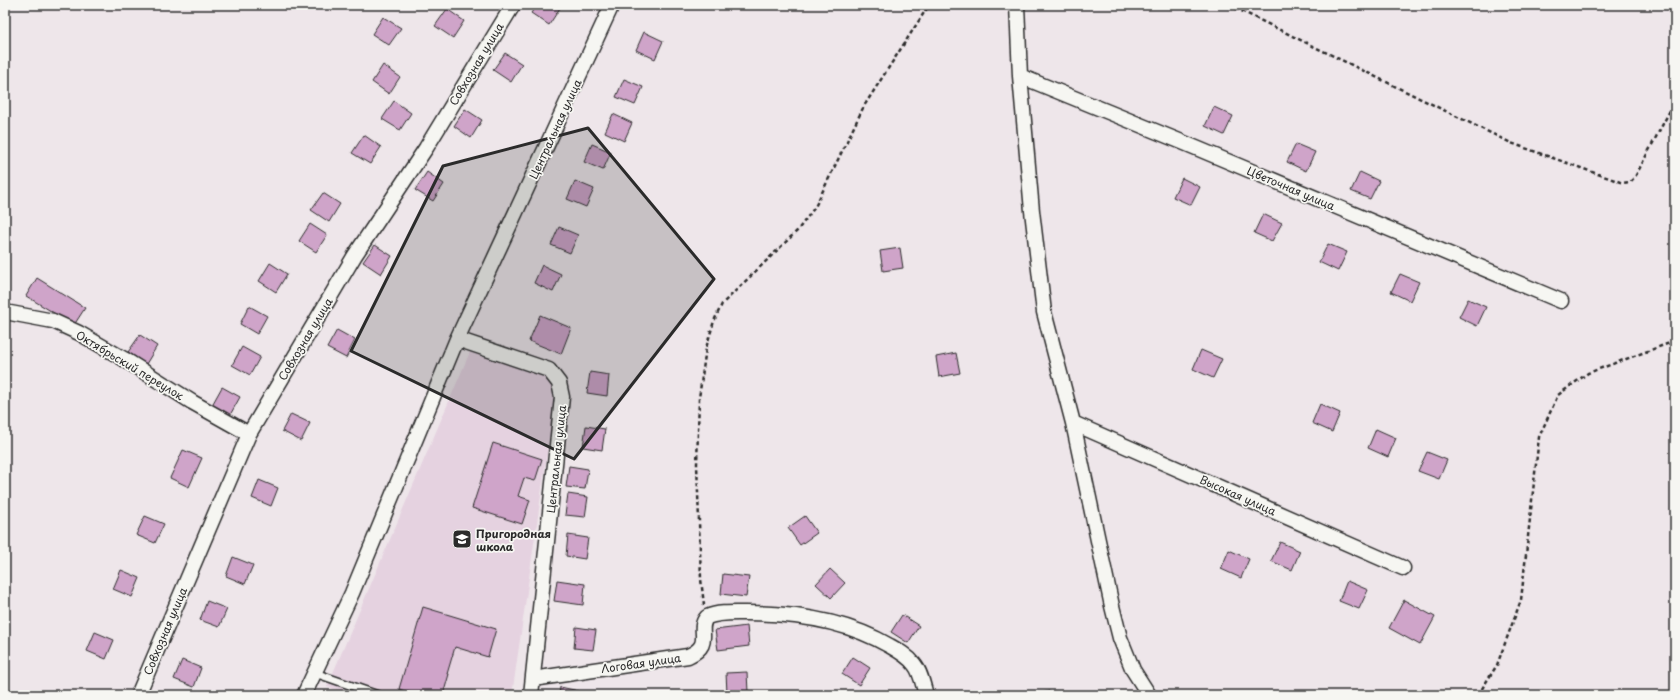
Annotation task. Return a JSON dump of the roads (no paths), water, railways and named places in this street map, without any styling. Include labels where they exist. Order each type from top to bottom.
[{"type":"street","name":"Совхозная улица","points":[[138,695],[249,434],[355,255],[426,148],[513,5]]},
{"type":"street","name":"Центральная улица","points":[[304,695],[352,593],[457,340],[612,5]]},
{"type":"street","points":[[1017,5],[1020,76],[1032,211],[1044,312],[1073,423],[1120,638],[1133,670],[1149,695]]},
{"type":"street","name":"Цветочная улица","points":[[1020,76],[1182,142],[1561,301]]},
{"type":"street","name":"Октябрьский переулок","points":[[5,312],[53,322],[79,334],[124,359],[192,402],[249,434]]},
{"type":"street","name":"Центральная улица","points":[[457,340],[549,370],[559,383],[562,397],[531,695]]},
{"type":"street","name":"Высокая улица","points":[[1073,423],[1403,568]]},
{"type":"street","name":"Логовая улица","points":[[533,679],[688,656],[696,652],[703,643],[703,624],[707,617],[720,613],[777,613],[827,621],[878,638],[908,657],[919,671],[926,695]]},
{"type":"lane","points":[[315,673],[378,695]]},
{"type":"place","name":"Пригородная школа","points":[[462,539]]}]
